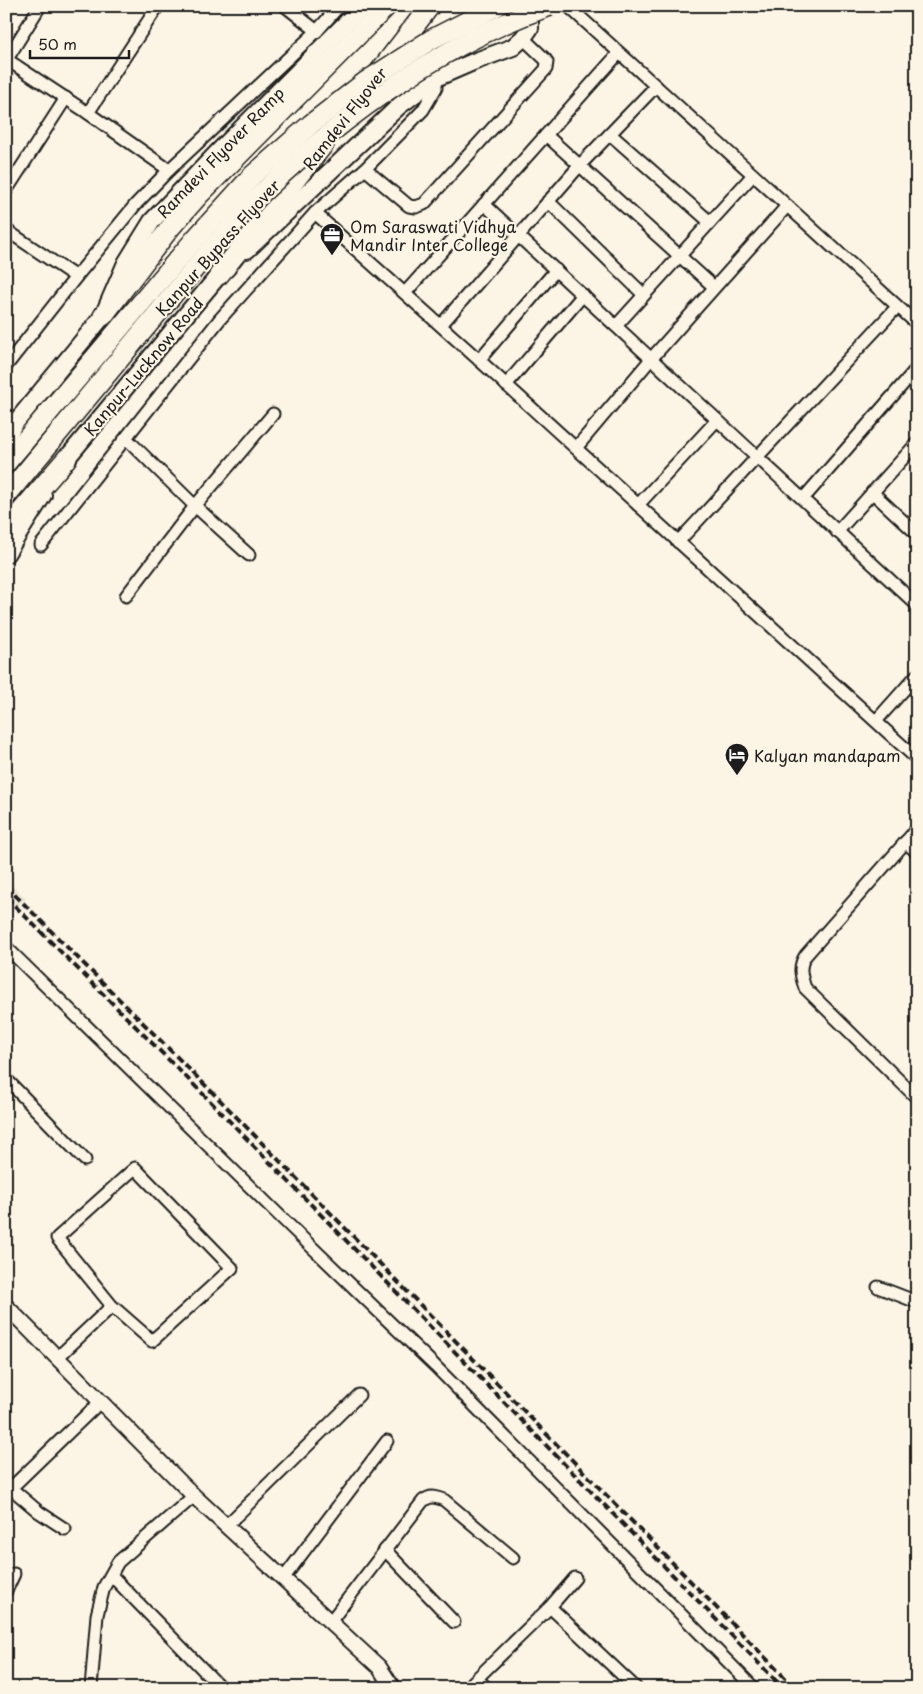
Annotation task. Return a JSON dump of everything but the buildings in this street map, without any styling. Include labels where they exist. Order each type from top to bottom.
[{"type":"highway","points":[[103,316],[161,225],[200,194],[258,133],[388,6]]},
{"type":"highway","name":"Ramdevi Flyover","points":[[219,275],[430,6]]},
{"type":"highway","name":"Kanpur Bypass Flyover","points":[[6,463],[194,239],[253,175],[311,124],[365,82],[432,38],[497,6]]},
{"type":"highway","name":"Kanpur Bypass Flyover","points":[[6,496],[210,250],[264,192],[321,142],[378,97],[440,57],[522,16],[550,6]]},
{"type":"highway","points":[[6,530],[67,458]]},
{"type":"main road","name":"Ramdevi Flyover Ramp","points":[[161,225],[217,153],[363,6]]},
{"type":"main road","points":[[523,38],[530,28],[530,6]]},
{"type":"main road","name":"Kanpur-Lucknow Road","points":[[6,554],[67,458],[219,275],[387,118],[436,78],[513,47],[523,38]]},
{"type":"main road","points":[[8,433],[103,316]]},
{"type":"street","points":[[40,6],[7,59],[88,112],[169,170]]},
{"type":"street","points":[[88,112],[158,6]]},
{"type":"street","points":[[285,6],[317,31]]},
{"type":"street","points":[[6,366],[136,204],[169,170],[317,31],[339,6]]},
{"type":"street","points":[[568,6],[917,324]]},
{"type":"street","points":[[365,169],[408,206],[424,204],[546,69],[547,62],[545,59],[523,38]]},
{"type":"street","points":[[405,293],[619,53]]},
{"type":"street","points":[[41,545],[220,319],[315,213],[365,169],[424,110],[436,88],[436,78]]},
{"type":"street","points":[[441,326],[580,165],[656,86]]},
{"type":"street","points":[[6,191],[66,98]]},
{"type":"street","points":[[610,134],[710,222]]},
{"type":"street","points":[[546,135],[714,287]]},
{"type":"street","points":[[616,326],[753,175]]},
{"type":"street","points":[[548,201],[644,295]]},
{"type":"street","points":[[484,204],[917,605]]},
{"type":"street","points":[[576,448],[651,358],[787,206]]},
{"type":"street","points":[[315,213],[917,759]]},
{"type":"street","points":[[7,231],[76,277]]},
{"type":"street","points":[[479,360],[556,270]]},
{"type":"street","points":[[506,385],[583,295]]},
{"type":"street","points":[[678,542],[898,307]]},
{"type":"street","points":[[802,499],[917,368]]},
{"type":"street","points":[[126,596],[195,506],[273,414]]},
{"type":"street","points":[[638,505],[717,420]]},
{"type":"street","points":[[126,438],[195,506],[249,555]]},
{"type":"street","points":[[837,532],[872,492],[915,449]]},
{"type":"street","points":[[872,492],[917,534]]},
{"type":"street","points":[[876,721],[917,675]]},
{"type":"street","points":[[917,829],[806,955],[802,960],[800,973],[805,988],[917,1098]]},
{"type":"street","points":[[905,842],[917,852]]},
{"type":"street","points":[[6,947],[435,1366],[754,1688]]},
{"type":"street","points":[[6,1080],[85,1160]]},
{"type":"street","points":[[135,1168],[232,1268],[152,1341],[112,1306],[57,1238],[135,1168]]},
{"type":"street","points":[[878,1287],[917,1302]]},
{"type":"street","points":[[6,1306],[194,1496],[380,1668],[390,1687]]},
{"type":"street","points":[[57,1358],[112,1306]]},
{"type":"street","points":[[226,1526],[359,1395]]},
{"type":"street","points":[[65,1529],[39,1512],[9,1486],[100,1402]]},
{"type":"street","points":[[283,1579],[387,1441]]},
{"type":"street","points":[[91,1688],[97,1615],[104,1587],[118,1562],[194,1496]]},
{"type":"street","points":[[330,1622],[428,1496],[444,1500],[513,1558]]},
{"type":"street","points":[[385,1550],[454,1622]]},
{"type":"street","points":[[6,1591],[14,1574]]},
{"type":"street","points":[[111,1575],[221,1688]]},
{"type":"street","points":[[467,1688],[550,1607],[575,1578]]},
{"type":"street","points":[[550,1607],[636,1688]]},
{"type":"street","points":[[477,1679],[487,1688]]},
{"type":"shaded area","points":[[6,879],[26,899],[10,910],[6,906]]},
{"type":"railway","points":[[6,886],[215,1095],[795,1688]]},
{"type":"railway","points":[[6,897],[207,1098],[783,1688]]},
{"type":"place","name":"Om Saraswati Vidhya Mandir Inter College","points":[[332,256]]},
{"type":"place","name":"Kalyan mandapam","points":[[737,776]]}]
